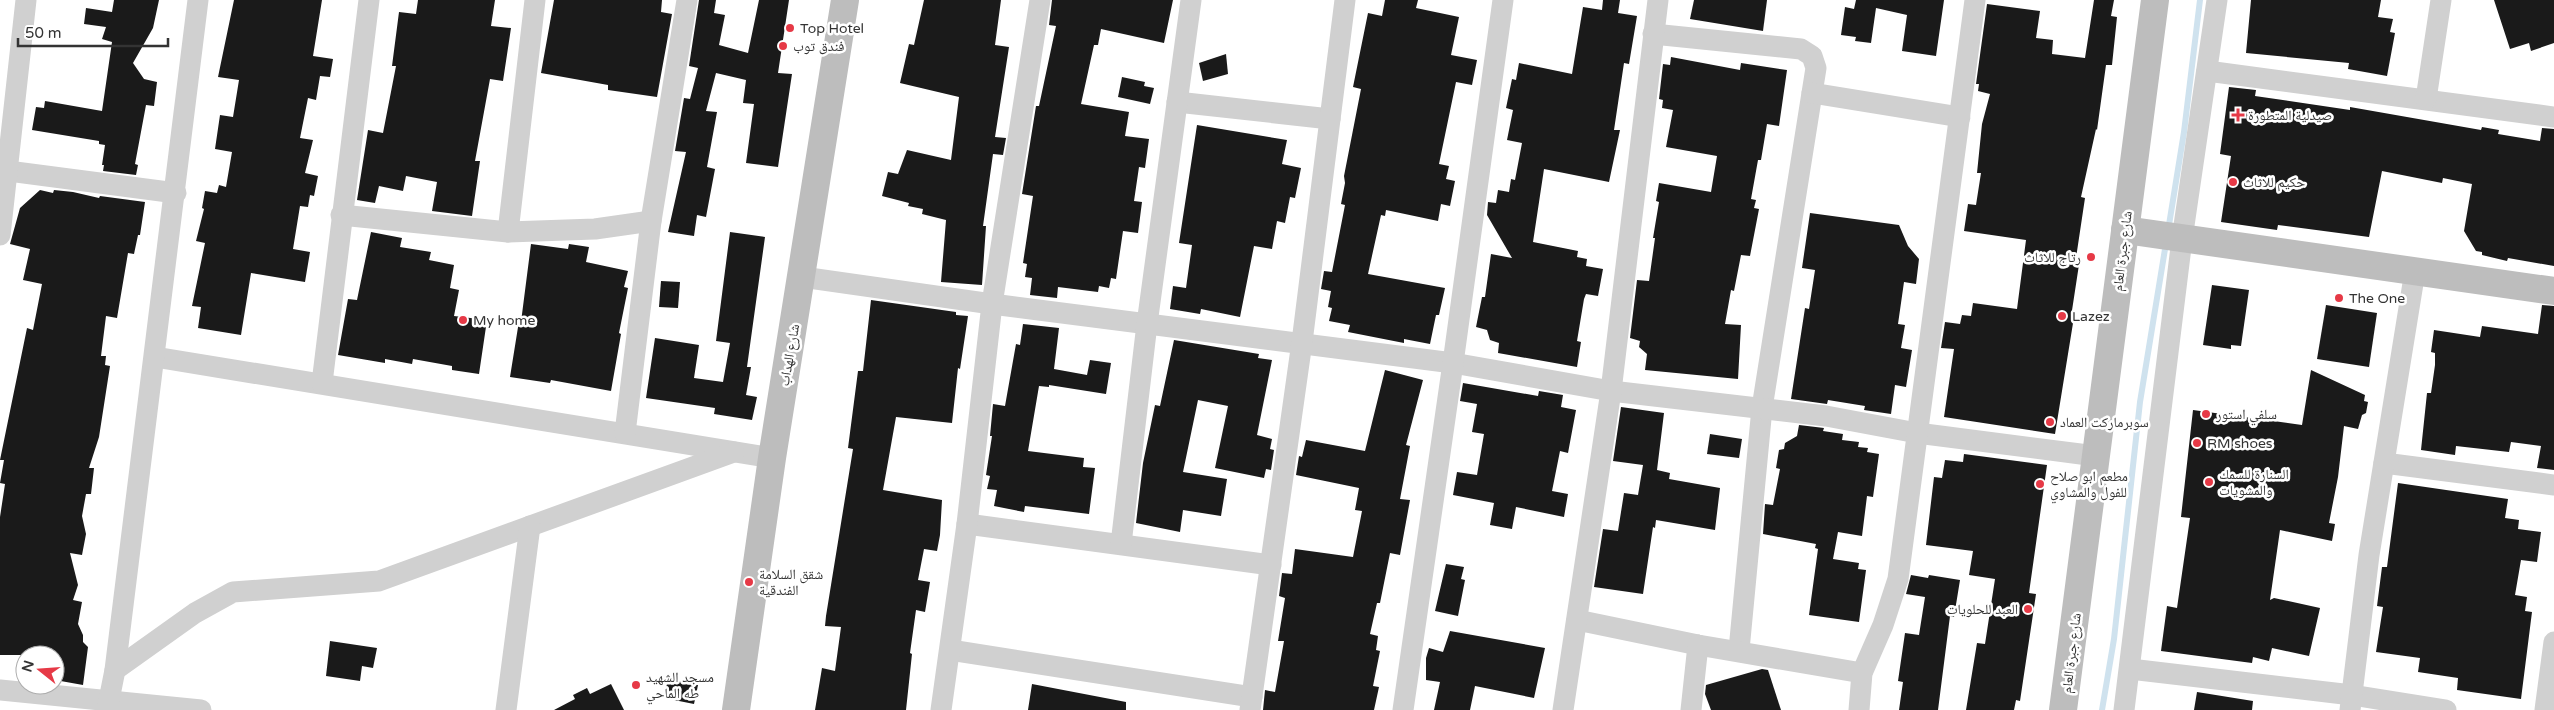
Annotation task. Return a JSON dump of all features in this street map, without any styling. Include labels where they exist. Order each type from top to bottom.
[{"type":"street","points":[[0,235],[4,171],[26,0]]},
{"type":"street","points":[[107,705],[115,670],[176,193],[198,0]]},
{"type":"street","points":[[322,384],[341,215],[369,0]]},
{"type":"street","points":[[508,232],[535,0]]},
{"type":"street","points":[[625,433],[651,221],[687,0]]},
{"type":"street","name":"شارع الهداب","points":[[736,710],[772,458],[845,0]]},
{"type":"street","points":[[941,710],[967,524],[992,304],[1040,0]]},
{"type":"street","points":[[1121,544],[1147,324],[1191,0]]},
{"type":"street","points":[[950,650],[1251,704],[1302,342],[1345,0]]},
{"type":"street","points":[[1403,710],[1454,363],[1502,0]]},
{"type":"street","points":[[1563,710],[1611,391],[1658,0]]},
{"type":"street","points":[[1859,710],[1862,673],[1883,625],[1898,579],[1975,0]]},
{"type":"street","name":"شارع جبرة العام","points":[[2063,710],[2155,0]]},
{"type":"street","points":[[2124,710],[2182,238],[2217,0]]},
{"type":"street","points":[[2426,99],[2441,0]]},
{"type":"street","points":[[1653,34],[1801,49],[1812,56],[1816,68],[1762,408],[1739,650]]},
{"type":"street","points":[[2207,71],[2554,116]]},
{"type":"street","points":[[1812,93],[1960,117]]},
{"type":"street","points":[[1178,102],[1330,119]]},
{"type":"street","points":[[4,171],[176,193]]},
{"type":"street","points":[[341,215],[508,232],[595,229],[651,221]]},
{"type":"street","points":[[2125,230],[2554,291]]},
{"type":"street","points":[[2352,702],[2369,555],[2415,271]]},
{"type":"street","points":[[802,277],[992,304],[1302,342],[1454,363],[1611,391],[1826,416],[1917,433],[2096,456]]},
{"type":"street","points":[[155,357],[772,458]]},
{"type":"street","points":[[115,670],[194,614],[233,592],[379,581],[734,452]]},
{"type":"street","points":[[2384,463],[2554,485]]},
{"type":"street","points":[[967,524],[1271,565]]},
{"type":"street","points":[[506,710],[530,526]]},
{"type":"street","points":[[1577,620],[1698,645],[1739,650],[1862,673]]},
{"type":"street","points":[[2545,710],[2554,642]]},
{"type":"street","points":[[1691,710],[1698,645]]},
{"type":"street","points":[[2130,669],[2352,702],[2446,710]]},
{"type":"street","points":[[0,690],[107,705],[201,710]]},
{"type":"building","points":[[114,0],[159,0],[153,28],[133,63],[144,79],[157,82],[154,106],[146,105],[135,164],[138,165],[136,175],[103,171],[105,145],[99,144],[99,141],[32,130],[36,107],[44,108],[45,101],[102,111],[112,42],[102,39],[106,27],[84,24],[86,8],[112,12]]},
{"type":"building","points":[[234,0],[322,0],[313,56],[333,59],[330,77],[320,76],[316,100],[308,98],[300,138],[313,140],[305,173],[318,176],[314,196],[310,195],[308,207],[300,206],[293,249],[310,252],[305,282],[251,273],[241,335],[198,328],[201,307],[192,306],[205,243],[196,241],[204,209],[202,208],[205,191],[217,193],[219,185],[226,187],[232,152],[215,149],[220,115],[233,117],[239,80],[218,77]]},
{"type":"building","points":[[418,0],[495,0],[491,26],[511,28],[503,81],[490,79],[475,161],[480,161],[472,216],[432,211],[437,182],[406,176],[403,191],[379,186],[375,203],[357,200],[368,130],[383,133],[396,66],[392,66],[399,12],[416,14]]},
{"type":"building","points":[[554,0],[662,0],[661,12],[672,14],[657,97],[608,90],[608,85],[541,73]]},
{"type":"building","points":[[699,0],[716,0],[714,13],[725,15],[719,45],[748,53],[759,0],[789,0],[778,73],[792,74],[778,167],[746,163],[754,104],[743,103],[746,80],[716,73],[706,111],[717,112],[707,167],[715,169],[706,217],[697,215],[694,236],[668,232],[686,152],[675,151],[684,98],[690,99],[698,68],[689,66]]},
{"type":"building","points":[[924,0],[1001,0],[995,45],[1009,47],[995,137],[1006,138],[1003,155],[993,154],[983,226],[986,226],[982,285],[941,282],[946,220],[922,214],[923,209],[908,206],[909,203],[882,196],[888,172],[898,174],[907,150],[951,160],[959,97],[900,83],[909,44],[914,45]]},
{"type":"building","points":[[1052,0],[1173,0],[1164,43],[1101,29],[1098,45],[1094,45],[1081,104],[1129,112],[1125,136],[1149,139],[1145,168],[1139,167],[1134,201],[1142,202],[1138,233],[1123,231],[1116,279],[1111,278],[1109,288],[1099,286],[1098,292],[1058,287],[1057,298],[1030,295],[1032,278],[1025,277],[1027,264],[1023,263],[1033,196],[1022,194],[1036,106],[1039,106],[1056,26],[1049,25]]},
{"type":"building","points":[[1385,0],[1418,0],[1416,8],[1459,17],[1451,55],[1477,60],[1472,85],[1456,82],[1439,164],[1449,166],[1446,179],[1455,181],[1450,206],[1441,204],[1438,221],[1386,210],[1385,216],[1381,215],[1368,274],[1445,288],[1439,315],[1436,315],[1430,344],[1404,339],[1404,343],[1348,332],[1350,325],[1329,321],[1332,308],[1328,307],[1331,291],[1321,289],[1324,271],[1332,272],[1345,205],[1341,204],[1345,183],[1344,176],[1361,89],[1353,87],[1368,13],[1382,16]]},
{"type":"building","points":[[1603,0],[1620,0],[1618,13],[1637,16],[1629,64],[1624,63],[1614,130],[1620,130],[1609,182],[1544,169],[1533,242],[1578,251],[1577,257],[1587,259],[1586,266],[1603,269],[1598,296],[1586,294],[1584,299],[1577,341],[1581,342],[1577,367],[1498,353],[1499,343],[1490,340],[1487,330],[1476,327],[1482,297],[1485,297],[1491,254],[1512,258],[1487,215],[1488,202],[1496,203],[1498,190],[1509,192],[1511,179],[1515,180],[1522,143],[1507,140],[1513,110],[1506,108],[1512,79],[1516,80],[1519,63],[1572,74],[1583,7],[1602,10]]},
{"type":"building","points":[[1694,0],[1767,0],[1763,31],[1690,19]]},
{"type":"building","points":[[1856,0],[1944,0],[1936,56],[1902,51],[1907,15],[1876,8],[1871,43],[1855,41],[1856,37],[1841,35],[1845,7],[1854,9]]},
{"type":"building","points":[[2094,0],[2114,0],[2111,16],[2117,17],[2112,65],[2106,65],[2097,130],[2081,197],[2085,198],[2076,258],[2080,258],[2071,317],[2074,317],[2055,434],[1944,417],[1954,349],[1941,348],[1945,322],[1960,324],[1962,315],[1971,316],[1973,303],[2017,309],[2026,240],[1964,231],[1968,204],[1976,205],[1981,173],[1977,173],[1982,124],[1990,94],[1978,91],[1979,84],[1976,84],[1987,4],[2040,11],[2036,38],[2053,40],[2052,54],[2085,58]]},
{"type":"building","points":[[2251,0],[2381,0],[2378,17],[2393,19],[2390,32],[2395,33],[2387,76],[2348,69],[2349,63],[2246,53]]},
{"type":"building","points":[[2494,0],[2554,0],[2554,43],[2531,51],[2529,43],[2510,49]]},
{"type":"building","points":[[1226,54],[1228,74],[1203,81],[1199,63]]},
{"type":"building","points":[[1671,57],[1740,70],[1741,63],[1787,70],[1779,126],[1767,124],[1761,160],[1758,160],[1751,199],[1756,200],[1754,208],[1759,209],[1750,256],[1741,255],[1734,291],[1731,290],[1725,324],[1741,325],[1738,379],[1645,370],[1647,354],[1639,347],[1640,341],[1630,338],[1637,280],[1649,281],[1659,202],[1656,201],[1659,183],[1711,192],[1717,156],[1666,147],[1673,110],[1662,108],[1663,100],[1659,99],[1663,64],[1670,65]]},
{"type":"building","points":[[1122,77],[1145,82],[1144,86],[1154,88],[1150,104],[1118,97]]},
{"type":"building","points":[[2229,87],[2256,90],[2255,96],[2350,110],[2350,107],[2481,130],[2482,127],[2499,130],[2498,134],[2540,141],[2542,128],[2554,129],[2554,266],[2508,258],[2507,261],[2482,255],[2482,252],[2476,251],[2464,231],[2472,184],[2443,178],[2442,183],[2382,171],[2369,237],[2278,225],[2277,230],[2221,222],[2231,156],[2220,154]]},
{"type":"building","points":[[1197,125],[1287,140],[1282,164],[1301,168],[1295,198],[1290,197],[1285,223],[1277,221],[1272,249],[1254,246],[1240,317],[1201,309],[1200,314],[1170,309],[1173,286],[1186,288],[1192,245],[1179,243]]},
{"type":"building","points":[[40,190],[53,193],[54,190],[73,192],[99,198],[100,196],[145,202],[140,235],[138,235],[134,254],[128,253],[117,318],[106,316],[101,356],[106,356],[105,365],[110,366],[99,437],[89,468],[94,468],[91,494],[86,494],[82,516],[86,534],[82,555],[70,553],[78,585],[73,600],[82,602],[78,624],[83,635],[83,642],[88,647],[83,685],[65,682],[65,645],[15,645],[15,655],[0,655],[0,517],[5,484],[0,483],[4,460],[0,460],[27,328],[33,330],[42,284],[23,280],[30,249],[10,244],[20,208]]},
{"type":"building","points":[[1810,213],[1899,225],[1908,246],[1919,259],[1916,284],[1904,282],[1898,324],[1905,325],[1901,348],[1912,350],[1906,387],[1895,385],[1891,414],[1864,410],[1865,406],[1828,400],[1827,404],[1791,399],[1805,308],[1809,309],[1815,270],[1802,268]]},
{"type":"building","points":[[371,232],[402,238],[400,247],[431,252],[429,260],[454,265],[450,288],[459,290],[454,316],[487,320],[479,374],[452,370],[452,366],[413,359],[412,364],[385,359],[385,363],[338,355],[348,299],[357,300]]},
{"type":"building","points":[[730,232],[765,237],[747,367],[751,367],[746,395],[757,397],[752,420],[714,414],[715,408],[646,398],[655,338],[699,345],[694,378],[723,382],[730,343],[716,341]]},
{"type":"building","points":[[531,244],[568,249],[569,244],[589,247],[586,262],[628,271],[624,287],[628,288],[619,333],[621,334],[611,391],[551,380],[550,383],[510,377],[519,321],[521,322]]},
{"type":"building","points":[[661,281],[680,282],[678,308],[659,307]]},
{"type":"building","points":[[2212,285],[2249,290],[2241,346],[2231,345],[2231,349],[2203,345]]},
{"type":"building","points":[[871,300],[956,312],[956,315],[968,316],[960,369],[958,368],[952,423],[896,417],[883,490],[942,500],[940,535],[937,551],[924,549],[918,580],[930,582],[925,612],[916,610],[910,653],[912,654],[906,710],[815,710],[822,668],[835,671],[841,627],[825,626],[853,449],[848,448],[858,371],[863,371]]},
{"type":"building","points":[[2326,305],[2377,313],[2369,367],[2317,359]]},
{"type":"building","points":[[2542,305],[2554,306],[2554,470],[2537,468],[2541,446],[2511,442],[2509,452],[2456,446],[2455,455],[2421,450],[2427,393],[2431,393],[2435,365],[2435,353],[2431,352],[2434,330],[2480,337],[2482,326],[2538,334]]},
{"type":"building","points":[[1023,324],[1059,328],[1054,369],[1087,375],[1090,360],[1111,363],[1106,394],[1049,385],[1049,387],[1039,386],[1028,451],[1084,458],[1083,467],[1095,468],[1089,514],[1025,506],[1024,512],[994,506],[997,490],[987,489],[990,476],[986,475],[992,436],[990,436],[993,404],[1005,406],[1016,344],[1020,345]]},
{"type":"building","points":[[1174,340],[1259,354],[1258,358],[1272,360],[1257,435],[1272,439],[1270,449],[1274,450],[1271,470],[1266,469],[1264,478],[1215,468],[1228,406],[1198,400],[1183,472],[1227,479],[1221,516],[1183,510],[1180,532],[1136,523],[1143,463],[1155,405],[1160,406]]},
{"type":"building","points":[[1385,370],[1423,380],[1406,445],[1410,446],[1400,499],[1410,500],[1400,555],[1390,553],[1380,603],[1377,603],[1370,634],[1378,636],[1376,650],[1380,651],[1373,686],[1379,687],[1374,710],[1263,710],[1265,690],[1275,692],[1284,641],[1278,641],[1285,598],[1279,596],[1282,573],[1292,574],[1295,549],[1353,557],[1362,511],[1355,510],[1359,488],[1296,475],[1299,456],[1302,457],[1306,440],[1365,451]]},
{"type":"building","points":[[2311,370],[2365,395],[2364,401],[2368,402],[2366,413],[2362,415],[2358,429],[2344,426],[2338,477],[2329,523],[2335,524],[2332,541],[2280,530],[2270,600],[2274,598],[2320,608],[2309,656],[2272,648],[2269,661],[2253,657],[2252,663],[2161,651],[2167,606],[2177,608],[2190,518],[2181,517],[2193,410],[2302,425]]},
{"type":"building","points":[[1463,383],[1538,396],[1539,391],[1563,395],[1561,407],[1576,410],[1568,453],[1560,451],[1552,491],[1568,494],[1564,517],[1516,507],[1512,529],[1490,525],[1494,503],[1453,495],[1457,472],[1477,475],[1484,434],[1472,432],[1477,404],[1460,401]]},
{"type":"building","points":[[1621,407],[1664,413],[1657,470],[1670,473],[1669,479],[1720,488],[1715,530],[1656,520],[1655,528],[1653,527],[1643,594],[1594,587],[1603,529],[1618,531],[1624,493],[1638,495],[1643,465],[1613,461]]},
{"type":"building","points":[[1799,425],[1824,428],[1823,431],[1843,434],[1842,440],[1859,442],[1858,447],[1868,448],[1867,452],[1879,454],[1873,497],[1867,496],[1862,536],[1838,532],[1833,559],[1859,563],[1858,569],[1866,570],[1859,622],[1809,615],[1818,549],[1815,548],[1816,544],[1763,534],[1765,504],[1773,505],[1780,469],[1776,468],[1779,450],[1784,449],[1785,443],[1797,436]]},
{"type":"building","points":[[1710,434],[1742,439],[1739,458],[1707,454]]},
{"type":"building","points":[[1964,454],[2047,465],[2029,593],[2036,594],[2020,701],[2016,700],[2014,710],[1966,710],[1977,643],[1985,644],[1995,579],[1969,575],[1973,551],[1926,545],[1934,477],[1942,478],[1945,460],[1963,462]]},
{"type":"building","points":[[2398,483],[2508,499],[2505,518],[2519,520],[2518,529],[2541,532],[2537,562],[2521,560],[2515,595],[2527,597],[2525,611],[2532,612],[2521,699],[2457,690],[2458,678],[2418,672],[2420,658],[2376,652],[2383,607],[2377,606],[2382,567],[2387,567]]},
{"type":"building","points":[[1446,564],[1464,567],[1461,579],[1465,580],[1458,616],[1435,611]]},
{"type":"building","points":[[1911,575],[1928,578],[1929,575],[1960,580],[1954,617],[1950,616],[1938,710],[1899,710],[1903,682],[1898,681],[1905,633],[1919,635],[1925,597],[1906,594]]},
{"type":"building","points":[[1450,631],[1545,648],[1534,698],[1475,686],[1470,710],[1434,710],[1440,682],[1426,680],[1426,658],[1429,648],[1443,652]]},
{"type":"building","points":[[330,641],[377,648],[373,668],[362,666],[360,681],[326,676]]},
{"type":"building","points":[[1762,669],[1768,670],[1781,710],[1711,710],[1705,694],[1706,685]]},
{"type":"building","points":[[668,679],[698,685],[694,704],[664,698]]},
{"type":"building","points":[[611,684],[624,710],[554,710],[575,699],[573,695],[587,688],[590,694]]},
{"type":"building","points":[[1032,684],[1126,702],[1126,710],[1028,710]]},
{"type":"building","points":[[2197,692],[2253,701],[2252,710],[2194,710]]},
{"type":"waterway","points":[[2168,231],[2184,132],[2200,0]]},
{"type":"waterway","points":[[2102,710],[2114,639],[2140,402],[2166,243]]},
{"type":"place","name":"Top Hotel","points":[[790,28]]},
{"type":"place","name":"فندق توب","points":[[783,46]]},
{"type":"place","name":"صيدلية المتطورة","points":[[2238,115]]},
{"type":"place","name":"حكيم للاثاث","points":[[2233,182]]},
{"type":"place","name":"رتاج للاثاث","points":[[2091,257]]},
{"type":"place","name":"The One","points":[[2339,298]]},
{"type":"place","name":"Lazez","points":[[2062,316]]},
{"type":"place","name":"My home","points":[[463,320]]},
{"type":"place","name":"سلفي استور","points":[[2206,414]]},
{"type":"place","name":"سوبرماركت العماد","points":[[2050,422]]},
{"type":"place","name":"RM shoes","points":[[2197,443]]},
{"type":"place","name":"السنارة للسمك والمشويات","points":[[2209,482]]},
{"type":"place","name":"مطعم ابو صلاح للفول والمشاوي","points":[[2040,484]]},
{"type":"place","name":"شقق السلامة الفندقية","points":[[749,582]]},
{"type":"place","name":"العبد للحلويات","points":[[2028,609]]},
{"type":"place","name":"مسجد الشهيد طه الماحي","points":[[636,685]]}]
